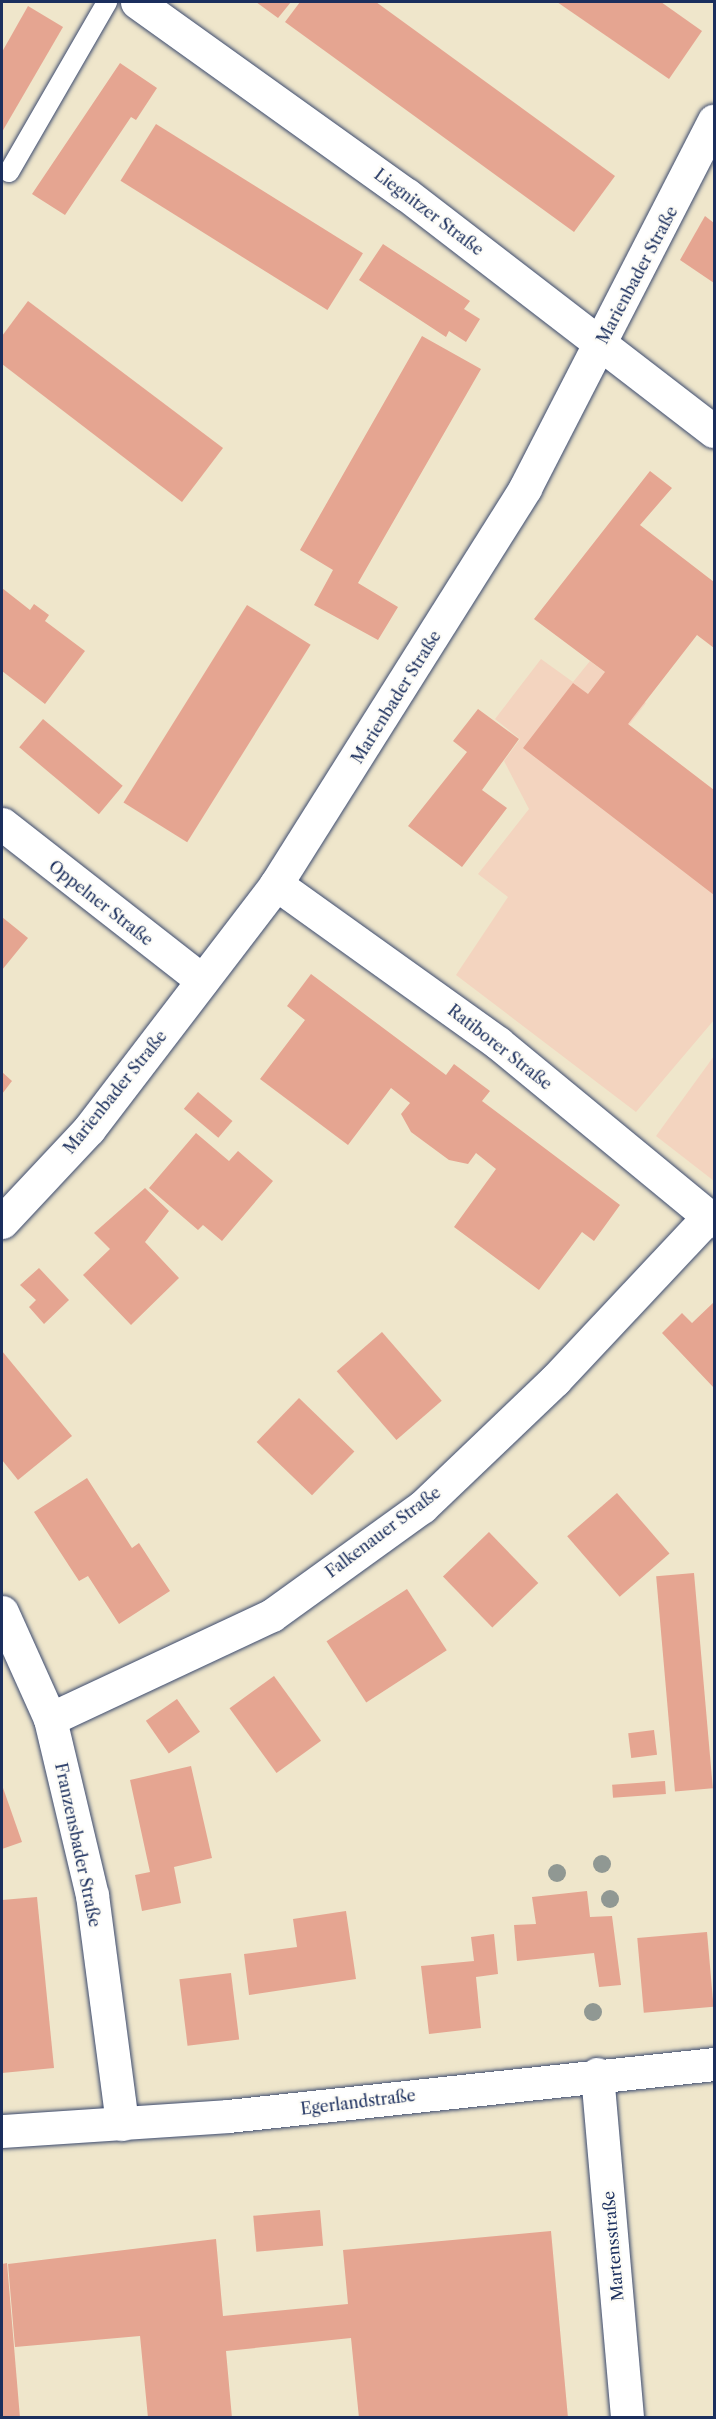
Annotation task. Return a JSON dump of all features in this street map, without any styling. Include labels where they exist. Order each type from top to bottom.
[{"type":"street","name":"Liegnitzer Straße","points":[[150,5],[602,341],[714,431]]},
{"type":"street","name":"Marienbader Straße","points":[[2,1222],[89,1129],[276,884],[525,488],[714,121]]},
{"type":"street","name":"Oppelner Straße","points":[[2,824],[202,980]]},
{"type":"street","name":"Ratiborer Straße","points":[[276,884],[498,1043],[712,1219]]},
{"type":"street","name":"Falkenauer Straße","points":[[50,1719],[272,1616],[422,1507],[555,1380],[712,1219]]},
{"type":"street","name":"Franzensbader Straße","points":[[2,1612],[50,1719],[92,1895],[122,2124]]},
{"type":"street","name":"Egerlandstraße","points":[[2,2131],[122,2124],[597,2074],[714,2064]]},
{"type":"street","name":"Martensstraße","points":[[597,2074],[627,2418]]},
{"type":"lane","points":[[9,172],[107,2]]},
{"type":"shaded area","points":[[541,659],[573,682],[590,661],[646,703],[629,725],[714,790],[714,1020],[636,1112],[456,975],[508,897],[478,874],[529,809],[504,761],[520,739],[495,719]]},
{"type":"shaded area","points":[[714,1056],[714,1181],[656,1136]]},
{"type":"building","points":[[256,2],[291,2],[278,18]]},
{"type":"building","points":[[300,2],[376,2],[615,176],[574,232],[285,22]]},
{"type":"building","points":[[557,2],[661,2],[702,31],[669,79]]},
{"type":"building","points":[[28,6],[63,27],[2,132],[2,52]]},
{"type":"building","points":[[120,63],[157,88],[136,120],[131,117],[65,215],[32,194]]},
{"type":"building","points":[[156,124],[363,253],[327,310],[120,181]]},
{"type":"building","points":[[705,216],[714,223],[714,283],[680,260]]},
{"type":"building","points":[[383,244],[470,301],[464,309],[480,319],[466,342],[449,331],[446,337],[359,280]]},
{"type":"building","points":[[28,301],[223,448],[182,502],[2,364],[2,336]]},
{"type":"building","points":[[422,336],[481,369],[358,583],[398,607],[378,640],[314,605],[333,570],[300,550]]},
{"type":"building","points":[[650,471],[672,488],[640,525],[714,582],[714,648],[697,635],[628,724],[714,790],[714,895],[523,748],[573,683],[588,694],[605,672],[534,619]]},
{"type":"building","points":[[2,588],[30,610],[34,604],[49,615],[45,621],[85,651],[45,704],[2,671]]},
{"type":"building","points":[[247,605],[311,645],[187,842],[124,803]]},
{"type":"building","points":[[478,709],[519,739],[482,790],[507,808],[462,867],[408,826],[467,752],[453,741]]},
{"type":"building","points":[[43,719],[123,786],[99,814],[19,747]]},
{"type":"building","points":[[2,917],[28,938],[2,970]]},
{"type":"building","points":[[311,974],[446,1075],[454,1064],[490,1091],[482,1101],[620,1205],[594,1241],[582,1232],[539,1290],[454,1227],[496,1169],[476,1153],[468,1164],[449,1160],[411,1132],[401,1114],[410,1103],[391,1088],[348,1145],[260,1079],[305,1020],[287,1006]]},
{"type":"building","points":[[2,1072],[12,1081],[2,1094]]},
{"type":"building","points":[[198,1092],[232,1121],[218,1138],[184,1109]]},
{"type":"building","points":[[196,1133],[229,1161],[238,1151],[273,1181],[222,1241],[203,1225],[198,1230],[149,1188]]},
{"type":"building","points":[[145,1188],[169,1211],[145,1242],[179,1278],[131,1325],[83,1275],[110,1249],[94,1233]]},
{"type":"building","points":[[39,1268],[69,1300],[44,1324],[29,1307],[36,1300],[20,1285]]},
{"type":"building","points":[[714,1302],[714,1388],[662,1333],[682,1313],[692,1323]]},
{"type":"building","points":[[382,1332],[442,1401],[396,1440],[337,1371]]},
{"type":"building","points":[[2,1351],[72,1436],[18,1480],[2,1460]]},
{"type":"building","points":[[299,1398],[354,1451],[312,1495],[257,1442]]},
{"type":"building","points":[[87,1478],[132,1548],[139,1543],[170,1591],[119,1624],[88,1576],[79,1581],[34,1512]]},
{"type":"building","points":[[617,1493],[669,1553],[620,1597],[567,1536]]},
{"type":"building","points":[[489,1532],[538,1583],[492,1628],[443,1576]]},
{"type":"building","points":[[694,1573],[713,1788],[675,1791],[656,1576]]},
{"type":"building","points":[[407,1589],[447,1650],[366,1703],[326,1641]]},
{"type":"building","points":[[274,1676],[321,1741],[277,1773],[230,1708]]},
{"type":"building","points":[[177,1699],[200,1732],[169,1754],[146,1721]]},
{"type":"building","points":[[654,1730],[657,1755],[631,1758],[628,1733]]},
{"type":"building","points":[[191,1766],[212,1858],[174,1867],[181,1903],[142,1911],[135,1875],[150,1872],[130,1780]]},
{"type":"building","points":[[665,1781],[666,1794],[613,1798],[612,1785]]},
{"type":"building","points":[[2,1785],[22,1842],[2,1849]]},
{"type":"building","points":[[587,1891],[590,1917],[612,1916],[621,1985],[599,1987],[594,1953],[517,1961],[514,1925],[536,1924],[532,1897]]},
{"type":"building","points":[[37,1897],[54,2068],[2,2073],[2,1900]]},
{"type":"building","points":[[346,1911],[356,1979],[249,1995],[244,1954],[297,1947],[293,1919]]},
{"type":"building","points":[[707,1932],[714,2007],[644,2013],[637,1938]]},
{"type":"building","points":[[494,1934],[498,1974],[476,1977],[481,2028],[429,2034],[421,1966],[474,1961],[471,1937]]},
{"type":"building","points":[[231,1973],[239,2040],[188,2046],[179,1979]]},
{"type":"building","points":[[320,2210],[323,2246],[256,2252],[253,2216]]},
{"type":"building","points":[[551,2231],[568,2418],[359,2418],[351,2338],[226,2351],[232,2418],[148,2418],[140,2336],[15,2347],[8,2264],[216,2239],[223,2316],[348,2304],[343,2250]]},
{"type":"building","points":[[7,2263],[20,2418],[2,2418],[2,2264]]}]
